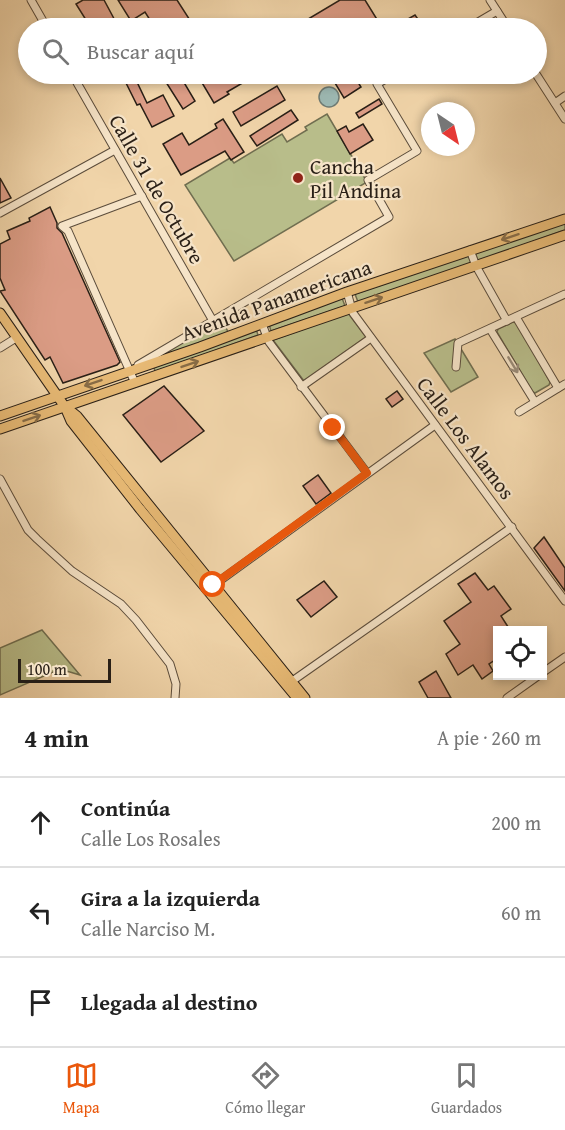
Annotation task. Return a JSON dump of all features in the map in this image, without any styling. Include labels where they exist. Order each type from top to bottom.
[{"type":"main road","name":"Avenida Panamericana","points":[[0,416],[347,292],[565,219]]},
{"type":"main road","name":"Avenida Panamericana","points":[[0,429],[565,235]]},
{"type":"main road","points":[[0,313],[65,407],[77,416],[210,588],[289,683],[305,698]]},
{"type":"main road","points":[[289,683],[297,698]]},
{"type":"street","points":[[30,0],[41,18]]},
{"type":"street","points":[[490,0],[502,18]]},
{"type":"street","points":[[485,18],[497,11]]},
{"type":"street","name":"Calle 31 de Octubre","points":[[78,84],[213,321]]},
{"type":"street","points":[[130,371],[389,217],[368,180],[417,151],[377,84]]},
{"type":"street","points":[[543,84],[565,119]]},
{"type":"street","points":[[555,103],[565,96]]},
{"type":"street","points":[[0,213],[115,150]]},
{"type":"street","points":[[135,383],[68,231],[62,226],[142,196]]},
{"type":"street","points":[[471,250],[477,266],[507,321]]},
{"type":"street","name":"Calle Los Alamos","points":[[347,292],[353,313],[565,601]]},
{"type":"street","points":[[456,367],[458,343],[565,294]]},
{"type":"street","points":[[516,316],[562,386],[519,412]]},
{"type":"street","points":[[262,324],[266,337],[301,387],[367,473]]},
{"type":"street","points":[[490,328],[535,402]]},
{"type":"street","points":[[0,348],[16,338]]},
{"type":"street","points":[[301,387],[371,338]]},
{"type":"street","points":[[210,588],[435,425]]},
{"type":"street","points":[[0,479],[28,530],[72,571],[121,604],[136,620],[170,664],[176,684],[175,698]]},
{"type":"street","points":[[289,683],[512,527]]},
{"type":"street","points":[[547,670],[565,657]]},
{"type":"street","points":[[507,698],[531,680]]},
{"type":"green space","points":[[327,114],[367,182],[234,261],[185,185],[230,158],[234,163],[282,134],[287,142],[307,130],[305,127]]},
{"type":"green space","points":[[565,222],[565,230],[478,261],[475,252]]},
{"type":"green space","points":[[468,255],[471,263],[358,302],[355,294]]},
{"type":"green space","points":[[342,298],[345,306],[271,331],[269,324]]},
{"type":"green space","points":[[348,313],[366,337],[304,381],[273,340]]},
{"type":"green space","points":[[221,320],[229,333],[171,354],[169,350]]},
{"type":"green space","points":[[513,322],[517,323],[550,382],[549,385],[535,393],[497,332],[498,329]]},
{"type":"green space","points":[[256,329],[258,335],[155,372],[154,367]]},
{"type":"green space","points":[[455,339],[478,377],[451,392],[424,353]]},
{"type":"green space","points":[[42,630],[80,675],[60,669],[0,695],[0,648]]},
{"type":"water","points":[[329,87],[336,90],[339,97],[336,104],[329,107],[322,104],[319,97],[322,90]]},
{"type":"building","points":[[83,0],[104,0],[114,18],[85,18],[76,4]]},
{"type":"building","points":[[118,0],[177,0],[189,18],[149,18],[145,12],[136,18],[129,18]]},
{"type":"building","points":[[340,0],[365,0],[376,18],[310,18]]},
{"type":"building","points":[[126,84],[138,84],[147,103],[163,95],[174,116],[152,127],[140,104],[137,105]]},
{"type":"building","points":[[167,84],[185,84],[195,101],[183,109]]},
{"type":"building","points":[[203,84],[241,84],[227,92],[229,94],[214,103]]},
{"type":"building","points":[[336,84],[359,84],[361,87],[344,98]]},
{"type":"building","points":[[277,86],[285,100],[241,126],[233,112]]},
{"type":"building","points":[[379,99],[382,104],[359,118],[356,113]]},
{"type":"building","points":[[291,110],[298,120],[257,146],[250,136]]},
{"type":"building","points":[[223,119],[244,152],[231,160],[225,151],[181,175],[163,144],[182,133],[189,145],[217,128],[215,124]]},
{"type":"building","points":[[363,124],[373,140],[350,154],[337,131],[346,126],[349,132]]},
{"type":"building","points":[[0,178],[11,198],[0,203]]},
{"type":"building","points":[[50,207],[57,228],[62,233],[120,362],[63,383],[50,357],[45,360],[0,291],[5,290],[0,278],[0,244],[10,239],[7,231],[30,221],[29,218]]},
{"type":"building","points":[[164,386],[204,431],[161,462],[123,415]]},
{"type":"building","points":[[397,391],[403,399],[392,407],[386,399]]},
{"type":"building","points":[[318,475],[331,493],[316,504],[303,486]]},
{"type":"building","points":[[544,537],[565,568],[565,591],[534,548]]},
{"type":"building","points":[[475,573],[488,590],[494,586],[511,609],[501,616],[507,626],[493,626],[493,661],[489,664],[493,671],[482,679],[473,665],[458,675],[446,654],[460,644],[444,621],[471,602],[458,584]]},
{"type":"building","points":[[324,581],[337,597],[311,617],[297,600]]},
{"type":"building","points":[[436,671],[451,698],[428,698],[419,682]]},
{"type":"place","name":"Cancha Pil Andina","points":[[298,178]]},
{"type":"route","points":[[213,585],[367,473],[333,428]]}]
